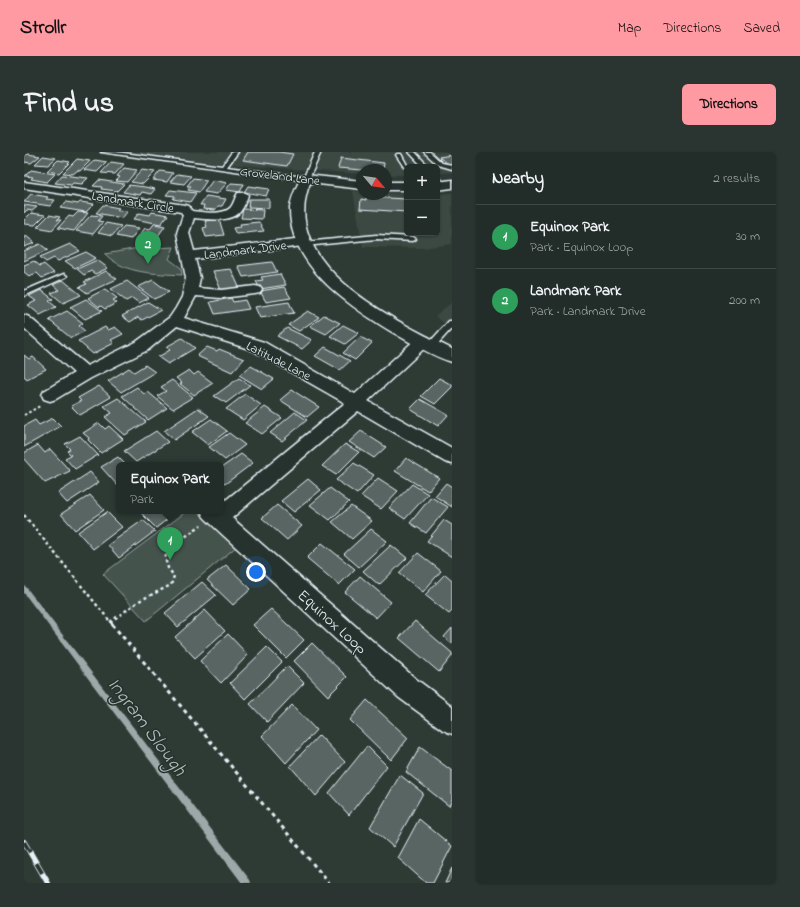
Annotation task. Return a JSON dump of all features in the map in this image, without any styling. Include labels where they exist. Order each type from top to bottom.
[{"type":"main road","name":"Groveland Lane","points":[[306,179],[356,184]]},
{"type":"main road","points":[[306,179],[301,190],[297,208],[299,228],[304,243],[322,270],[349,296],[390,325],[452,356]]},
{"type":"main road","points":[[392,186],[404,186]]},
{"type":"street","name":"Landmark Circle","points":[[24,185],[186,209],[188,214],[183,233],[193,278],[190,292],[183,308],[174,320],[142,346],[85,374],[50,395]]},
{"type":"street","points":[[188,214],[231,214],[235,210],[242,195]]},
{"type":"street","name":"Landmark Drive","points":[[187,256],[304,243]]},
{"type":"street","points":[[190,292],[222,294],[255,290]]},
{"type":"street","points":[[24,320],[85,374]]},
{"type":"street","name":"Latitude Lane","points":[[174,320],[258,346],[357,402]]},
{"type":"street","points":[[224,507],[357,402],[427,344]]},
{"type":"street","points":[[357,402],[452,457]]},
{"type":"street","name":"Equinox Loop","points":[[215,514],[407,688],[452,721]]},
{"type":"lane","name":"Groveland Lane","points":[[104,152],[306,179]]},
{"type":"lane","points":[[223,168],[236,152]]},
{"type":"lane","points":[[306,179],[318,152]]},
{"type":"lane","points":[[412,152],[423,164]]},
{"type":"lane","points":[[427,152],[440,164],[452,167]]},
{"type":"lane","points":[[399,155],[405,164]]},
{"type":"lane","points":[[304,243],[376,237],[413,240]]},
{"type":"lane","points":[[24,294],[64,276]]},
{"type":"lane","points":[[427,344],[452,323]]},
{"type":"path","points":[[110,622],[133,604],[170,584],[174,576],[168,568],[165,558],[169,549],[215,514]]},
{"type":"path","points":[[24,515],[110,622],[329,883]]},
{"type":"shaded area","points":[[127,152],[452,152],[452,172],[440,174],[440,164],[404,164],[404,175],[392,175],[392,164],[356,164],[356,174],[213,163]]},
{"type":"shaded area","points":[[353,191],[356,191],[356,200],[392,200],[392,193],[404,194],[404,236],[440,236],[440,194],[452,193],[452,244],[423,248],[363,247]]},
{"type":"shaded area","points":[[174,247],[169,259],[181,268],[182,275],[141,272],[122,266],[105,254],[133,249]]},
{"type":"shaded area","points":[[452,302],[452,329],[435,316]]},
{"type":"shaded area","points":[[183,514],[200,514],[236,547],[146,621],[103,574]]},
{"type":"building","points":[[248,152],[279,152],[293,154],[287,166],[243,160]]},
{"type":"building","points":[[27,154],[40,156],[31,163],[24,162],[24,156]]},
{"type":"building","points":[[452,155],[452,164],[448,164],[439,157]]},
{"type":"building","points":[[43,156],[56,158],[48,165],[35,164]]},
{"type":"building","points":[[341,158],[384,163],[356,164],[356,170],[338,168]]},
{"type":"building","points":[[77,159],[90,161],[80,171],[78,170],[73,174],[63,173]]},
{"type":"building","points":[[58,160],[70,162],[59,173],[47,171]]},
{"type":"building","points":[[95,160],[107,162],[97,172],[84,170]]},
{"type":"building","points":[[111,162],[124,164],[115,174],[101,173]]},
{"type":"building","points":[[124,168],[137,170],[127,182],[116,181],[120,177],[117,176]]},
{"type":"building","points":[[31,170],[55,174],[47,182],[31,179],[33,177],[25,176]]},
{"type":"building","points":[[142,170],[155,172],[143,184],[131,182]]},
{"type":"building","points":[[160,171],[173,173],[167,182],[153,180]]},
{"type":"building","points":[[177,174],[191,176],[184,184],[170,182]]},
{"type":"building","points":[[62,175],[88,178],[82,184],[73,183],[71,185],[55,183]]},
{"type":"building","points":[[193,178],[207,180],[199,192],[188,190],[191,186],[187,186]]},
{"type":"building","points":[[99,180],[124,184],[117,191],[101,189],[102,187],[93,186]]},
{"type":"building","points":[[213,180],[227,183],[217,194],[204,192]]},
{"type":"building","points":[[231,183],[244,184],[240,192],[226,190]]},
{"type":"building","points":[[129,185],[155,189],[151,194],[142,192],[140,195],[123,192]]},
{"type":"building","points":[[248,186],[269,189],[266,196],[244,192]]},
{"type":"building","points":[[170,190],[196,193],[190,202],[173,199],[175,196],[166,195]]},
{"type":"building","points":[[31,194],[48,197],[46,199],[55,200],[50,206],[24,202]]},
{"type":"building","points":[[206,196],[226,199],[222,206],[218,206],[215,210],[203,209],[204,205],[200,205]]},
{"type":"building","points":[[249,199],[269,199],[269,208],[248,207]]},
{"type":"building","points":[[404,199],[404,212],[360,209],[361,200]]},
{"type":"building","points":[[66,202],[94,204],[86,212],[60,208]]},
{"type":"building","points":[[24,205],[37,207],[32,211],[27,210],[24,213]]},
{"type":"building","points":[[103,205],[119,208],[117,210],[128,211],[122,218],[96,213]]},
{"type":"building","points":[[243,209],[263,210],[262,219],[241,218]]},
{"type":"building","points":[[78,212],[88,213],[74,231],[58,228],[69,216],[73,217]]},
{"type":"building","points":[[152,212],[168,215],[161,224],[134,219],[139,213],[150,215]]},
{"type":"building","points":[[31,213],[45,215],[35,225],[24,224],[24,220]]},
{"type":"building","points":[[49,215],[60,217],[57,220],[61,220],[52,230],[37,227]]},
{"type":"building","points":[[91,215],[102,216],[98,221],[103,222],[93,234],[76,231]]},
{"type":"building","points":[[219,219],[224,235],[206,237],[203,228],[207,227],[205,221]]},
{"type":"building","points":[[259,222],[264,231],[236,234],[233,228],[241,227],[240,224]]},
{"type":"building","points":[[106,223],[121,226],[112,236],[98,233]]},
{"type":"building","points":[[154,224],[165,226],[153,243],[136,241],[145,228],[150,229]]},
{"type":"building","points":[[124,226],[139,228],[131,239],[116,236]]},
{"type":"building","points":[[26,236],[35,243],[24,247],[24,237]]},
{"type":"building","points":[[40,244],[48,250],[24,261],[24,251]]},
{"type":"building","points":[[70,244],[80,251],[58,261],[54,258],[46,262],[40,257]]},
{"type":"building","points":[[86,252],[96,258],[75,268],[65,261]]},
{"type":"building","points":[[97,260],[108,268],[95,274],[91,271],[84,275],[77,269]]},
{"type":"building","points":[[34,261],[40,266],[44,264],[54,273],[42,278],[37,273],[29,276],[24,272],[24,265]]},
{"type":"building","points":[[272,262],[277,272],[243,277],[238,266]]},
{"type":"building","points":[[231,269],[239,287],[221,290],[213,271]]},
{"type":"building","points":[[106,271],[117,279],[87,293],[79,287],[87,284],[84,282]]},
{"type":"building","points":[[280,274],[286,285],[260,289],[256,281],[263,280],[261,277]]},
{"type":"building","points":[[63,280],[81,295],[63,303],[51,293],[59,290],[53,285]]},
{"type":"building","points":[[153,280],[169,292],[154,299],[138,287]]},
{"type":"building","points":[[127,281],[149,298],[139,303],[132,298],[126,301],[111,289]]},
{"type":"building","points":[[284,287],[291,298],[266,302],[260,291]]},
{"type":"building","points":[[105,289],[117,298],[113,300],[117,303],[105,309],[101,306],[99,307],[88,298]]},
{"type":"building","points":[[41,290],[53,299],[49,301],[56,307],[40,315],[28,305],[36,301],[29,296]]},
{"type":"building","points":[[231,298],[233,302],[245,300],[249,309],[215,314],[210,302]]},
{"type":"building","points":[[86,299],[102,311],[85,319],[70,307]]},
{"type":"building","points":[[148,302],[161,310],[142,320],[138,317],[130,322],[122,316]]},
{"type":"building","points":[[289,302],[294,313],[260,318],[255,307]]},
{"type":"building","points":[[67,311],[83,323],[79,326],[85,331],[71,338],[49,320]]},
{"type":"building","points":[[308,311],[319,317],[299,331],[288,325]]},
{"type":"building","points":[[324,315],[340,323],[326,334],[310,326]]},
{"type":"building","points":[[343,325],[359,333],[345,344],[330,336]]},
{"type":"building","points":[[105,327],[108,330],[115,327],[123,334],[111,340],[114,343],[93,354],[78,341]]},
{"type":"building","points":[[287,328],[312,340],[302,349],[277,336]]},
{"type":"building","points":[[360,337],[372,343],[355,360],[343,353]]},
{"type":"building","points":[[182,338],[195,348],[168,364],[158,357],[170,350],[166,347]]},
{"type":"building","points":[[207,347],[217,351],[219,349],[244,359],[232,372],[197,356]]},
{"type":"building","points":[[325,347],[350,361],[340,370],[315,356]]},
{"type":"building","points":[[24,355],[29,359],[33,357],[46,369],[27,379],[24,376]]},
{"type":"building","points":[[145,365],[155,372],[121,392],[108,381],[129,368],[134,372]]},
{"type":"building","points":[[251,366],[274,379],[262,389],[239,375]]},
{"type":"building","points":[[189,370],[194,375],[198,372],[213,383],[194,395],[180,384],[182,383],[176,378]]},
{"type":"building","points":[[239,378],[250,385],[226,403],[214,396]]},
{"type":"building","points":[[439,378],[452,385],[452,387],[435,404],[421,396]]},
{"type":"building","points":[[172,380],[193,397],[173,409],[157,396],[166,391],[161,387]]},
{"type":"building","points":[[99,386],[111,397],[80,415],[71,406],[81,401],[78,398]]},
{"type":"building","points":[[137,387],[144,394],[148,392],[167,408],[148,420],[122,396]]},
{"type":"building","points":[[292,390],[319,407],[307,417],[280,400]]},
{"type":"building","points":[[245,394],[261,405],[243,420],[226,409]]},
{"type":"building","points":[[118,398],[146,422],[125,435],[105,417],[112,413],[104,406]]},
{"type":"building","points":[[420,399],[448,415],[438,426],[410,409]]},
{"type":"building","points":[[265,407],[282,418],[262,434],[245,423]]},
{"type":"building","points":[[198,408],[209,416],[174,440],[164,431]]},
{"type":"building","points":[[295,412],[307,420],[282,441],[270,433]]},
{"type":"building","points":[[53,418],[61,426],[24,447],[24,426],[35,420],[39,425]]},
{"type":"building","points":[[211,419],[227,431],[208,445],[192,432]]},
{"type":"building","points":[[99,423],[105,429],[109,426],[123,439],[101,453],[83,433]]},
{"type":"building","points":[[156,431],[168,442],[136,462],[124,451]]},
{"type":"building","points":[[361,431],[386,447],[374,458],[349,442]]},
{"type":"building","points":[[229,433],[245,445],[225,460],[209,447]]},
{"type":"building","points":[[80,436],[98,455],[75,469],[65,458],[71,455],[67,451],[70,449],[65,444]]},
{"type":"building","points":[[345,444],[359,452],[336,475],[322,466]]},
{"type":"building","points":[[38,445],[45,453],[50,449],[70,471],[45,483],[24,459],[24,453]]},
{"type":"building","points":[[241,454],[253,463],[225,484],[224,466]]},
{"type":"building","points":[[118,457],[123,462],[116,462],[116,484],[101,467]]},
{"type":"building","points":[[406,458],[439,478],[428,491],[395,471]]},
{"type":"building","points":[[354,463],[374,475],[357,494],[336,480]]},
{"type":"building","points":[[90,472],[99,482],[67,503],[58,493]]},
{"type":"building","points":[[378,478],[398,491],[381,509],[361,496]]},
{"type":"building","points":[[308,479],[321,490],[294,512],[281,501]]},
{"type":"building","points":[[446,483],[452,487],[452,507],[435,496]]},
{"type":"building","points":[[412,484],[428,494],[405,519],[389,508]]},
{"type":"building","points":[[330,488],[349,502],[330,520],[310,505]]},
{"type":"building","points":[[90,495],[104,510],[75,530],[61,514]]},
{"type":"building","points":[[431,497],[448,507],[426,533],[410,523]]},
{"type":"building","points":[[277,505],[302,526],[287,540],[262,518]]},
{"type":"building","points":[[351,506],[372,521],[352,539],[332,522]]},
{"type":"building","points":[[107,512],[122,527],[93,549],[78,532]]},
{"type":"building","points":[[142,514],[174,514],[156,528]]},
{"type":"building","points":[[143,520],[155,531],[119,558],[108,545]]},
{"type":"building","points":[[444,520],[452,525],[452,557],[427,541]]},
{"type":"building","points":[[371,529],[387,541],[359,567],[344,554]]},
{"type":"building","points":[[322,543],[355,569],[339,585],[307,558]]},
{"type":"building","points":[[391,545],[407,558],[379,585],[363,571]]},
{"type":"building","points":[[418,553],[441,571],[423,592],[399,573]]},
{"type":"building","points":[[226,565],[251,589],[233,605],[207,580]]},
{"type":"building","points":[[445,574],[452,580],[452,611],[449,614],[425,595]]},
{"type":"building","points":[[360,576],[391,602],[376,618],[345,592]]},
{"type":"building","points":[[202,582],[216,595],[178,627],[165,613]]},
{"type":"building","points":[[271,609],[304,640],[286,658],[253,625]]},
{"type":"building","points":[[205,610],[225,631],[195,658],[175,637]]},
{"type":"building","points":[[415,621],[452,653],[452,656],[439,672],[399,638]]},
{"type":"building","points":[[452,628],[452,644],[444,637]]},
{"type":"building","points":[[228,634],[248,655],[221,683],[200,661]]},
{"type":"building","points":[[312,643],[347,677],[328,696],[294,661]]},
{"type":"building","points":[[267,647],[282,662],[245,699],[230,683]]},
{"type":"building","points":[[287,666],[304,683],[267,722],[250,704]]},
{"type":"building","points":[[367,700],[408,738],[391,760],[350,720]]},
{"type":"building","points":[[292,705],[316,730],[286,763],[262,736]]},
{"type":"building","points":[[319,735],[345,762],[316,796],[290,766]]},
{"type":"building","points":[[367,746],[387,766],[349,815],[329,793]]},
{"type":"building","points":[[420,747],[452,771],[452,799],[449,806],[406,772]]},
{"type":"building","points":[[400,775],[423,793],[393,847],[370,827]]},
{"type":"building","points":[[419,819],[452,846],[433,883],[426,883],[398,858]]},
{"type":"building","points":[[452,868],[452,883],[445,883]]},
{"type":"waterway","name":"Ingram Slough","points":[[24,589],[247,883]]},
{"type":"railway","points":[[24,842],[48,883]]},
{"type":"place","name":"Landmark Park","points":[[148,264]]},
{"type":"place","name":"Equinox Park","points":[[170,560]]}]
